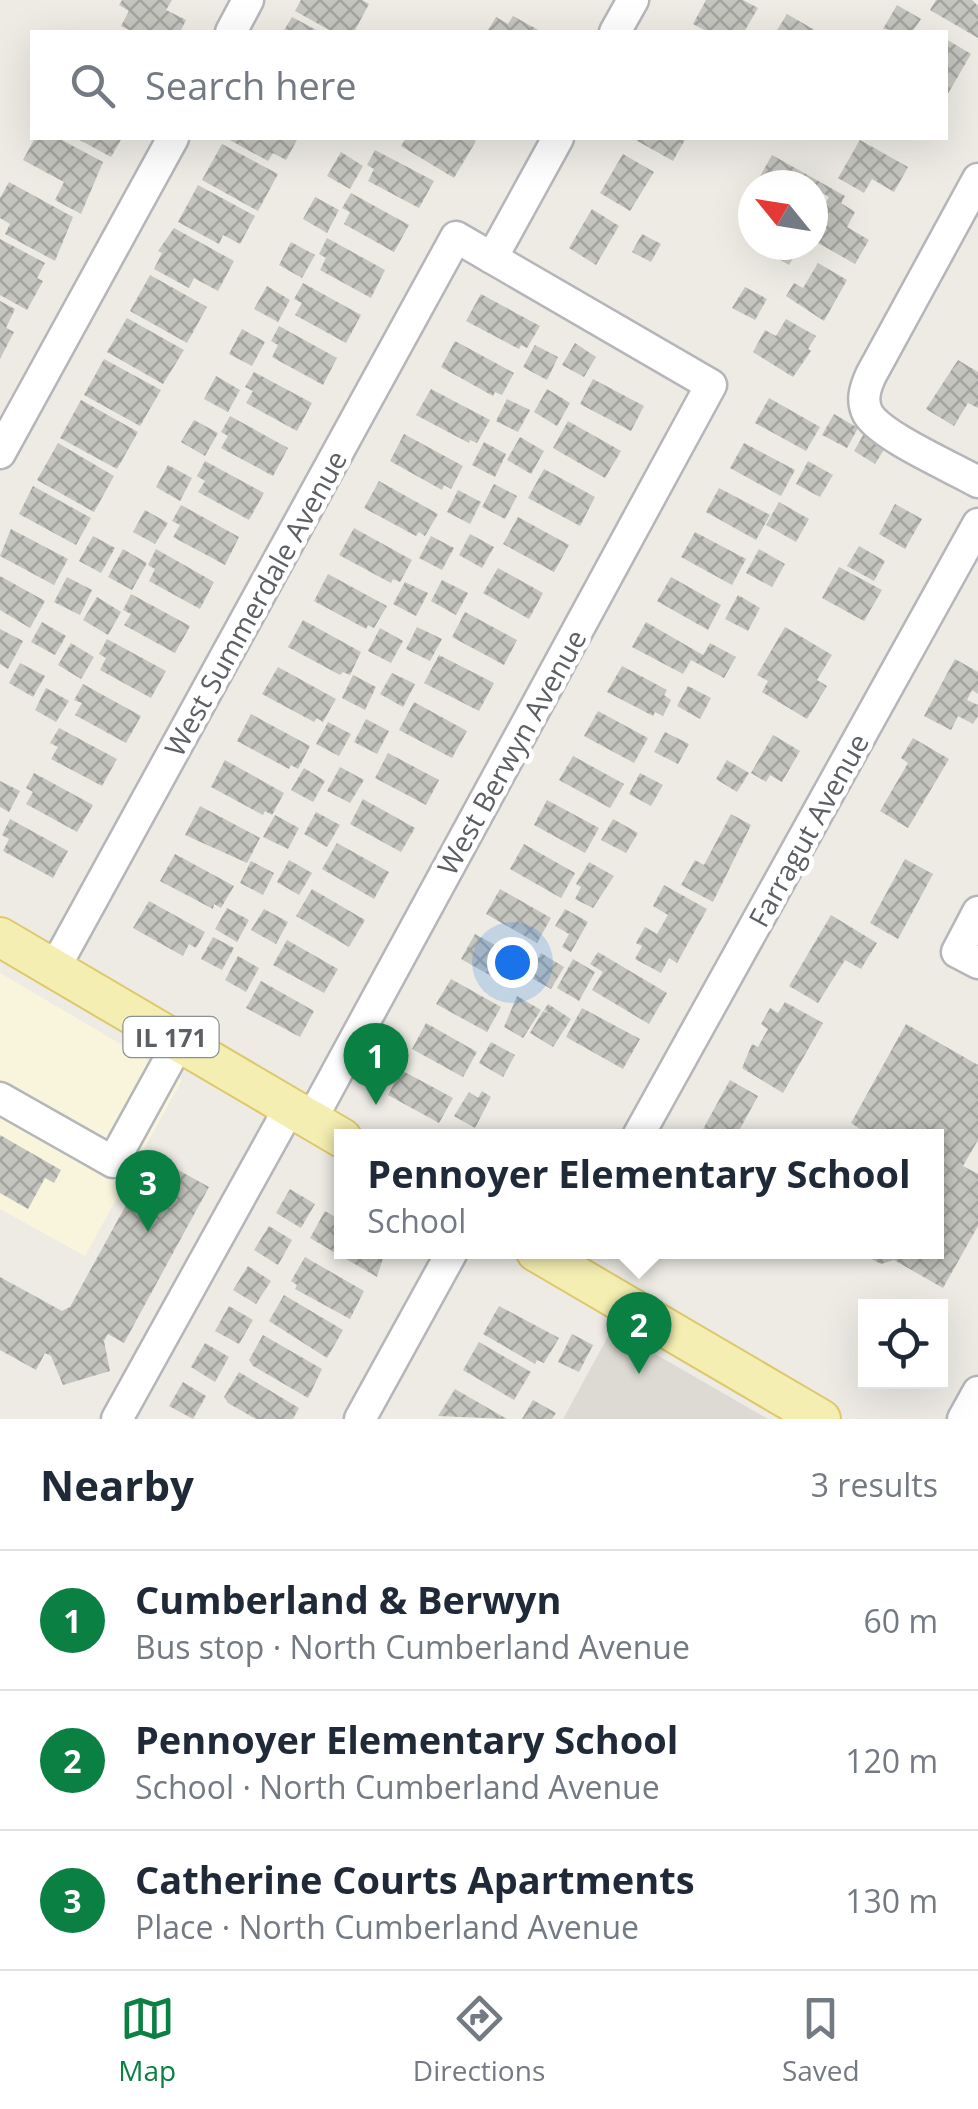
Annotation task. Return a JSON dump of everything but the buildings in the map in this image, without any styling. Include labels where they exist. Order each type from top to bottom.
[{"type":"main road","name":"IL 171","points":[[3,946],[54,969],[314,1121]]},
{"type":"main road","points":[[561,1259],[821,1419]]},
{"type":"street","points":[[231,30],[248,0]]},
{"type":"street","points":[[617,30],[633,0]]},
{"type":"street","points":[[0,453],[172,140]]},
{"type":"street","points":[[492,258],[557,140]]},
{"type":"street","points":[[978,179],[965,234],[871,375],[865,406],[882,427],[978,482]]},
{"type":"street","name":"West Summerdale Avenue","points":[[54,969],[456,237],[492,258]]},
{"type":"street","name":"West Berwyn Avenue","points":[[117,1419],[314,1121],[711,385],[492,258]]},
{"type":"street","name":"Farragut Avenue","points":[[642,1129],[978,524]]},
{"type":"street","points":[[978,912],[956,952],[978,963]]},
{"type":"street","points":[[0,1098],[113,1162],[179,1042]]},
{"type":"street","points":[[360,1419],[448,1259]]},
{"type":"street","points":[[963,1419],[978,1392]]},
{"type":"shaded area","points":[[0,973],[182,1080],[85,1256],[0,1209]]},
{"type":"shaded area","points":[[612,1329],[768,1419],[563,1419]]},
{"type":"place","name":"Cumberland & Berwyn","points":[[376,1105]]},
{"type":"place","name":"Catherine Courts Apartments","points":[[148,1232]]},
{"type":"place","name":"Pennoyer Elementary School","points":[[639,1374]]}]
